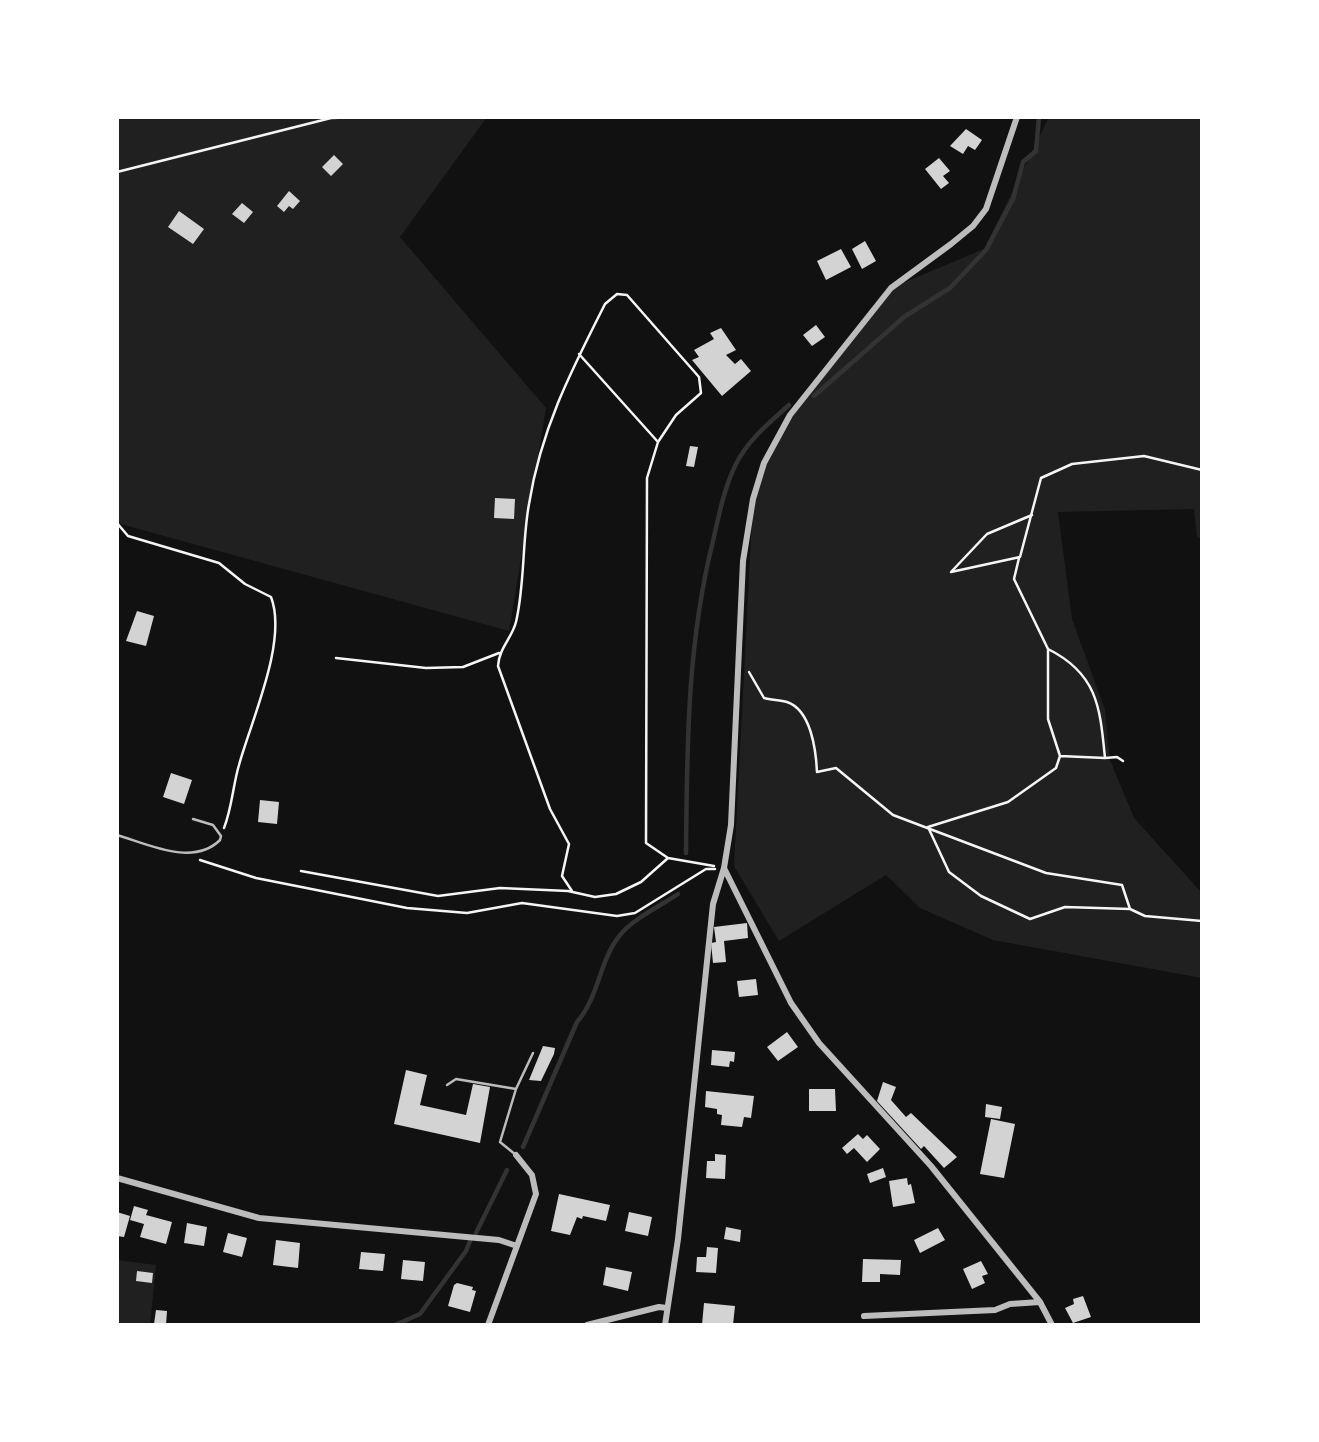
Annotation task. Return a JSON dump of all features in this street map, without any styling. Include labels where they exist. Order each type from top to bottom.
[{"type":"street","points":[[665,1325],[678,1240],[713,904],[724,868],[731,825],[743,561],[753,499],[764,463],[790,415],[891,288],[973,226],[986,209],[1017,117]]},
{"type":"street","points":[[724,868],[791,1003],[819,1043],[931,1166],[1040,1302],[1052,1325]]},
{"type":"street","points":[[488,1325],[536,1194],[531,1175],[516,1155]]},
{"type":"street","points":[[117,1178],[259,1218],[499,1240],[517,1246]]},
{"type":"street","points":[[864,1316],[995,1310],[1010,1304],[1040,1302]]},
{"type":"street","points":[[587,1325],[659,1307],[667,1308]]},
{"type":"lane","points":[[117,835],[180,853],[203,850],[220,840],[221,836],[213,825],[192,819]]},
{"type":"lane","points":[[516,1155],[500,1142],[516,1089],[533,1053]]},
{"type":"lane","points":[[446,1085],[456,1079],[516,1089]]},
{"type":"path","points":[[117,172],[331,118],[362,117]]},
{"type":"path","points":[[572,891],[562,876],[569,844],[550,809],[498,666],[499,653],[515,624],[528,505],[539,452],[555,403],[579,354],[605,304],[617,294],[627,295],[699,377],[702,386],[701,393],[676,415],[657,442],[647,478],[646,843],[668,858],[724,868]]},
{"type":"path","points":[[579,354],[657,442]]},
{"type":"path","points":[[928,827],[1007,802],[1056,768],[1060,756],[1048,719],[1048,649],[1014,579],[1041,478],[1072,464],[1144,456],[1202,470]]},
{"type":"path","points":[[1020,556],[951,572],[987,534],[1032,515]]},
{"type":"path","points":[[117,523],[128,536],[219,563],[245,584],[271,597],[274,605],[276,621],[261,703],[239,763],[226,823]]},
{"type":"path","points":[[1048,649],[1087,678],[1101,711],[1105,758]]},
{"type":"path","points":[[336,658],[426,668],[463,667],[499,653]]},
{"type":"path","points":[[739,655],[764,698],[789,702],[803,716],[816,749],[817,772],[836,768],[893,815],[1046,873],[1122,885],[1130,909]]},
{"type":"path","points":[[1060,756],[1116,757],[1123,761]]},
{"type":"path","points":[[928,827],[949,872],[981,896],[1030,919],[1065,908],[1130,909],[1145,916],[1202,921]]},
{"type":"path","points":[[180,853],[256,878],[407,908],[467,913],[522,903],[617,916],[635,913],[706,869],[724,868]]},
{"type":"path","points":[[301,871],[438,896],[500,888],[572,891],[595,897],[616,894],[641,882],[668,858]]},
{"type":"shaded area","points":[[117,117],[487,117],[400,237],[546,408],[509,631],[117,523]]},
{"type":"shaded area","points":[[1049,117],[1202,117],[1202,539],[1197,537],[1194,509],[1058,512],[1072,619],[1105,710],[1110,760],[1134,818],[1202,893],[1202,978],[993,940],[920,908],[886,875],[779,941],[734,866],[753,499],[764,463],[790,415],[891,288],[984,249]]},
{"type":"shaded area","points":[[117,1260],[156,1265],[150,1325],[117,1325]]},
{"type":"building","points":[[966,129],[982,140],[975,150],[968,146],[963,154],[950,146]]},
{"type":"building","points":[[334,155],[343,164],[331,176],[322,167]]},
{"type":"building","points":[[939,158],[950,171],[943,176],[949,183],[941,189],[925,169]]},
{"type":"building","points":[[289,191],[300,201],[293,209],[289,206],[284,212],[277,206]]},
{"type":"building","points":[[242,203],[253,212],[244,223],[232,214]]},
{"type":"building","points":[[179,211],[204,229],[193,244],[168,227]]},
{"type":"building","points":[[865,241],[876,261],[862,269],[852,249]]},
{"type":"building","points":[[841,249],[851,267],[826,280],[817,261]]},
{"type":"building","points":[[816,325],[825,337],[812,346],[803,335]]},
{"type":"building","points":[[721,328],[736,350],[726,355],[735,364],[741,359],[751,371],[722,396],[692,360],[699,357],[694,350],[714,339],[710,333]]},
{"type":"building","points":[[690,446],[698,447],[694,467],[686,466]]},
{"type":"building","points":[[495,498],[515,499],[514,519],[494,518]]},
{"type":"building","points":[[137,611],[154,616],[146,646],[126,641]]},
{"type":"building","points":[[171,773],[192,780],[184,804],[163,797]]},
{"type":"building","points":[[260,800],[279,802],[277,824],[258,822]]},
{"type":"building","points":[[747,923],[748,938],[724,941],[726,962],[713,963],[711,943],[716,942],[714,927]]},
{"type":"building","points":[[756,979],[758,995],[739,997],[737,981]]},
{"type":"building","points":[[787,1032],[798,1047],[778,1061],[767,1047]]},
{"type":"building","points":[[543,1046],[555,1048],[554,1054],[541,1081],[529,1080]]},
{"type":"building","points":[[712,1050],[735,1052],[734,1062],[730,1061],[729,1067],[711,1065]]},
{"type":"building","points":[[406,1070],[427,1075],[420,1105],[466,1115],[473,1084],[490,1087],[480,1143],[394,1124]]},
{"type":"building","points":[[883,1082],[896,1087],[891,1100],[906,1117],[911,1113],[957,1157],[944,1168],[924,1146],[921,1149],[877,1101]]},
{"type":"building","points":[[809,1089],[835,1089],[836,1111],[809,1111]]},
{"type":"building","points":[[706,1091],[754,1096],[751,1118],[744,1117],[742,1127],[721,1125],[722,1115],[717,1114],[717,1109],[705,1107]]},
{"type":"building","points":[[986,1104],[1002,1107],[1000,1119],[985,1117]]},
{"type":"building","points":[[991,1119],[1015,1124],[1004,1178],[980,1174]]},
{"type":"building","points":[[858,1134],[863,1139],[867,1135],[880,1149],[867,1162],[854,1148],[847,1154],[842,1148]]},
{"type":"building","points":[[715,1154],[726,1155],[725,1179],[706,1178],[707,1161],[715,1161]]},
{"type":"building","points":[[883,1168],[886,1177],[870,1183],[867,1174]]},
{"type":"building","points":[[907,1178],[915,1203],[893,1207],[889,1181]]},
{"type":"building","points":[[559,1194],[610,1205],[606,1221],[577,1217],[570,1235],[551,1231]]},
{"type":"building","points":[[134,1206],[148,1210],[146,1215],[172,1222],[166,1244],[140,1237],[144,1224],[130,1220]]},
{"type":"building","points":[[117,1212],[130,1216],[124,1237],[117,1236]]},
{"type":"building","points":[[629,1212],[652,1217],[648,1236],[625,1231]]},
{"type":"building","points":[[187,1223],[207,1227],[204,1246],[184,1243]]},
{"type":"building","points":[[726,1227],[741,1230],[740,1242],[724,1239]]},
{"type":"building","points":[[938,1228],[945,1240],[920,1253],[914,1240]]},
{"type":"building","points":[[228,1233],[247,1238],[242,1257],[223,1252]]},
{"type":"building","points":[[276,1240],[300,1243],[298,1268],[273,1265]]},
{"type":"building","points":[[707,1247],[718,1248],[716,1273],[696,1272],[697,1257],[706,1257]]},
{"type":"building","points":[[361,1252],[385,1254],[383,1271],[359,1269]]},
{"type":"building","points":[[863,1259],[901,1260],[900,1275],[880,1274],[880,1282],[862,1282]]},
{"type":"building","points":[[403,1260],[425,1262],[423,1281],[401,1279]]},
{"type":"building","points":[[981,1261],[988,1274],[982,1276],[985,1283],[972,1289],[963,1269]]},
{"type":"building","points":[[606,1267],[632,1272],[628,1291],[603,1285]]},
{"type":"building","points":[[137,1271],[153,1273],[152,1283],[136,1281]]},
{"type":"building","points":[[457,1283],[473,1287],[472,1290],[476,1291],[470,1312],[448,1306]]},
{"type":"building","points":[[1083,1296],[1091,1317],[1073,1323],[1065,1308],[1074,1304],[1073,1299]]},
{"type":"building","points":[[704,1303],[735,1306],[733,1325],[702,1325]]},
{"type":"building","points":[[156,1310],[167,1311],[166,1325],[154,1324]]},
{"type":"waterway","points":[[814,396],[904,317],[950,288],[986,250],[1013,199],[1023,162],[1036,151],[1039,117]]},
{"type":"waterway","points":[[686,853],[688,735],[693,657],[704,580],[717,521],[728,482],[741,455],[759,432],[789,405]]},
{"type":"waterway","points":[[523,1147],[577,1022],[590,1002],[613,945],[632,924],[678,894]]},
{"type":"waterway","points":[[476,1233],[507,1170]]},
{"type":"waterway","points":[[395,1325],[420,1314],[466,1251],[470,1241]]}]
